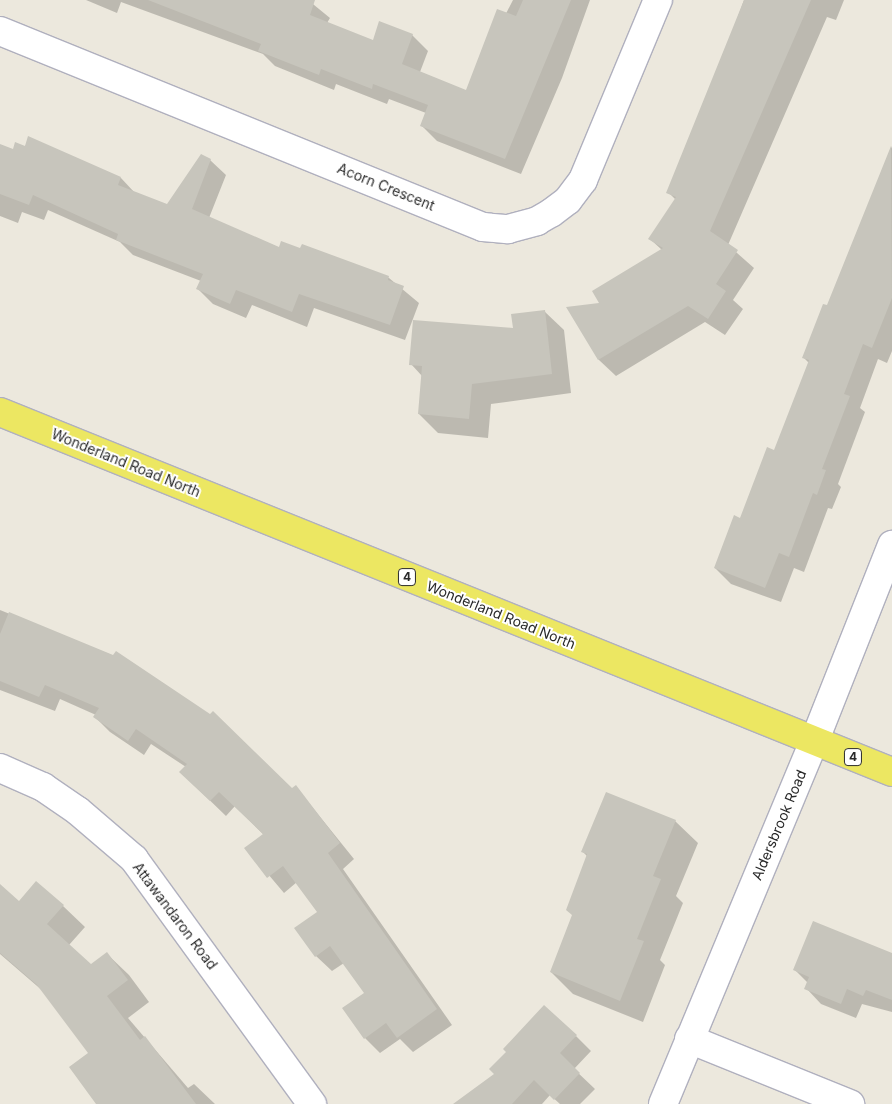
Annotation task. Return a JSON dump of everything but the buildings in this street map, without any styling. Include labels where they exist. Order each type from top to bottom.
[{"type":"main road","name":"Wonderland Road North","points":[[0,412],[892,772]]},
{"type":"street","name":"Acorn Crescent","points":[[0,31],[483,226],[508,229],[537,221],[552,212],[568,200],[582,180],[658,0]]},
{"type":"street","name":"Aldersbrook Road","points":[[663,1104],[814,742],[892,545]]},
{"type":"street","name":"Attawandaron Road","points":[[0,768],[42,788],[78,811],[134,860],[312,1104]]},
{"type":"street","points":[[690,1039],[850,1104]]}]
